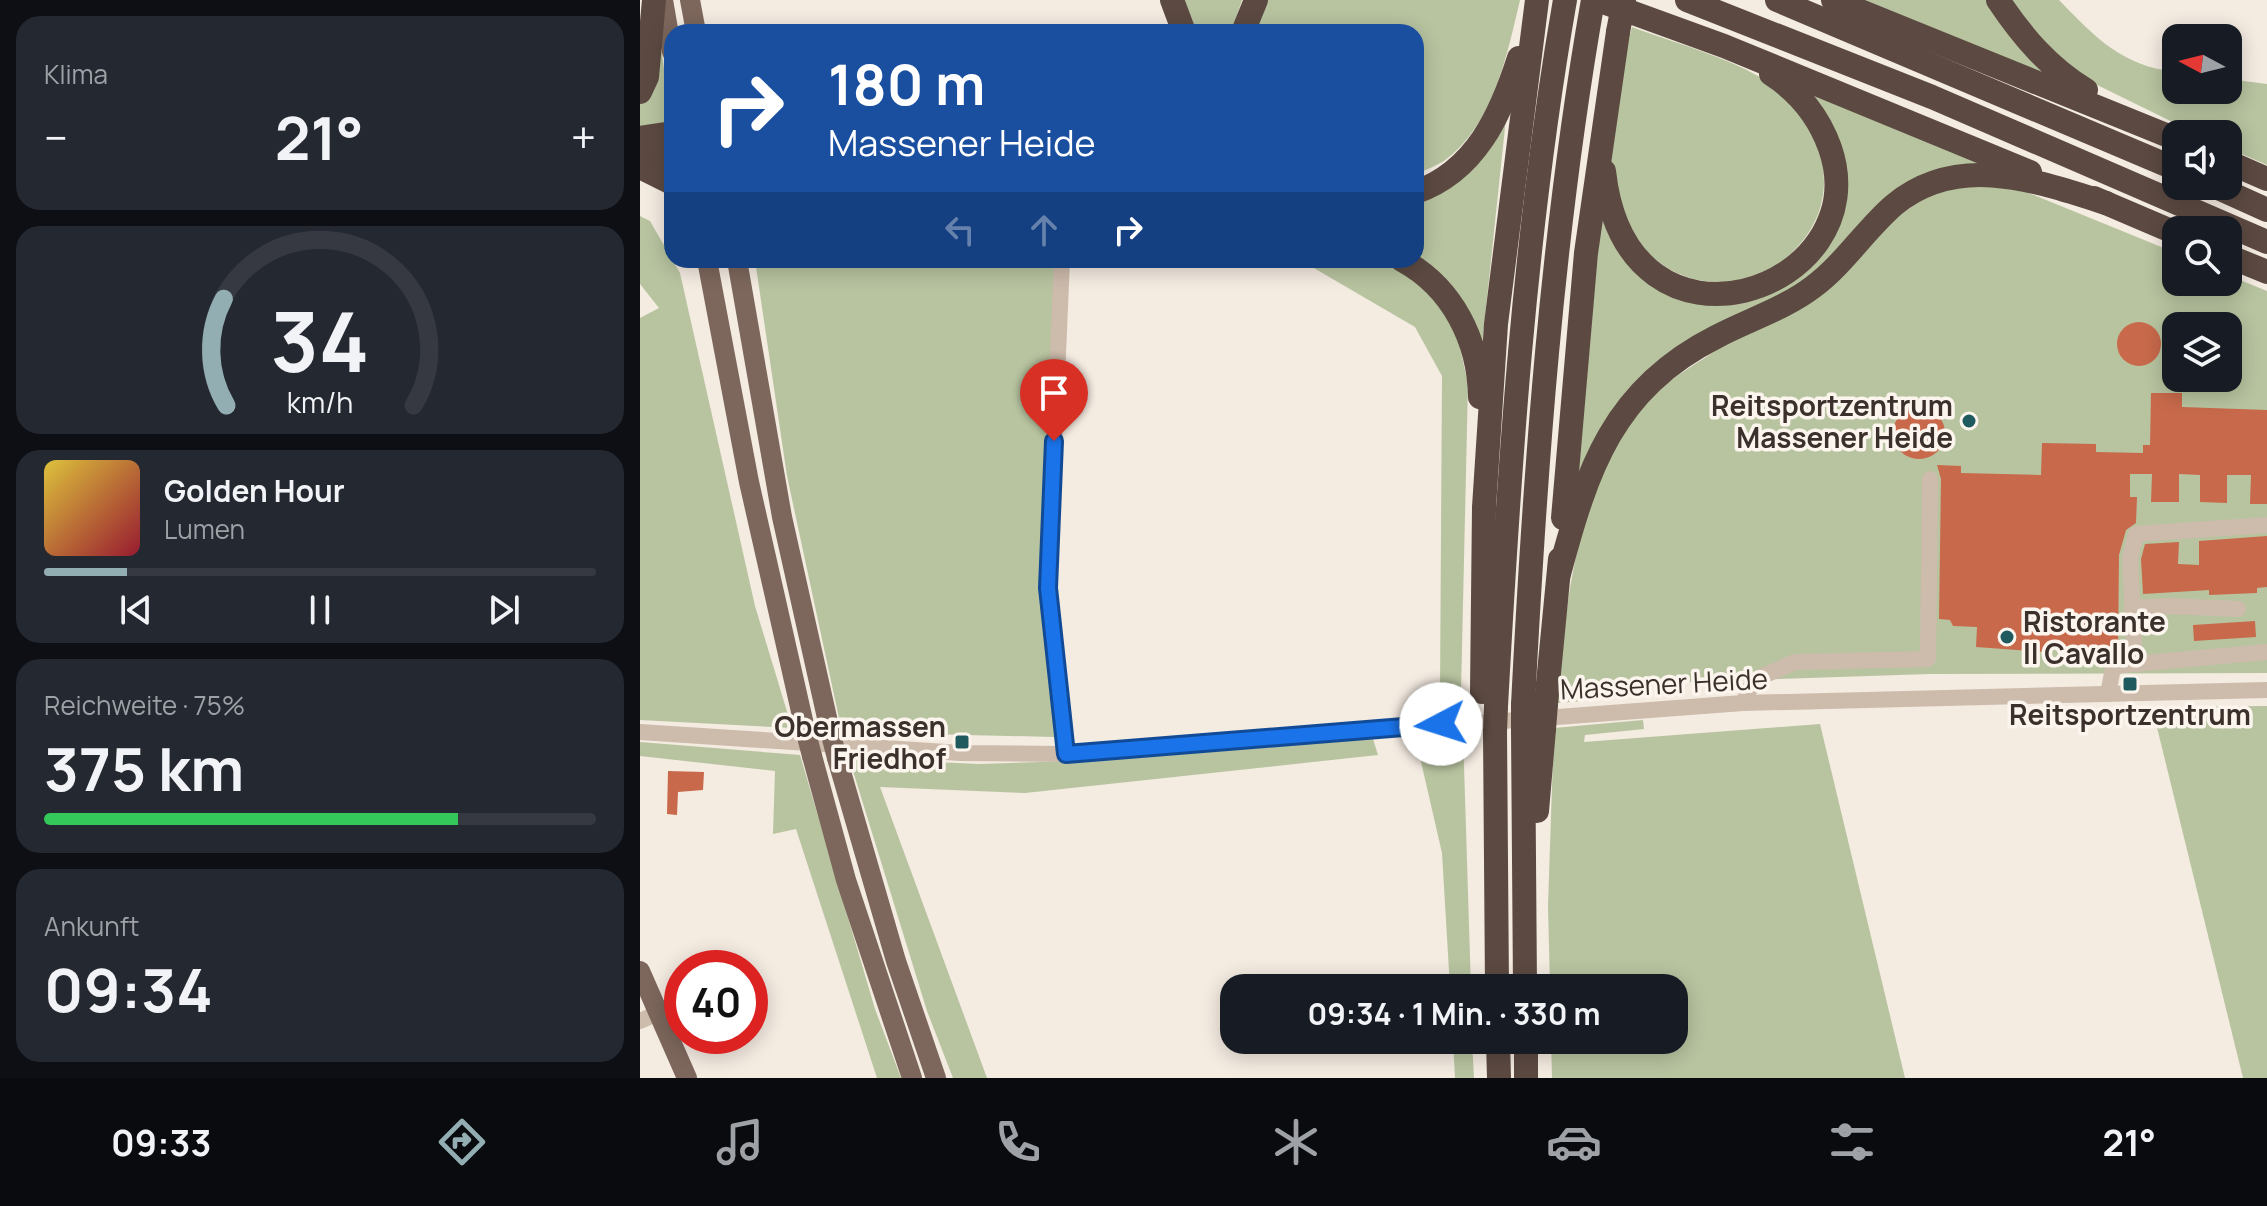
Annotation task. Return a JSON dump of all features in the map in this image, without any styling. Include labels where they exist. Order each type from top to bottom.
[{"type":"highway","points":[[640,92],[647,77],[654,0]]},
{"type":"highway","points":[[1172,0],[1181,24]]},
{"type":"highway","points":[[1246,24],[1256,0]]},
{"type":"highway","points":[[1559,574],[1586,253],[1624,0]]},
{"type":"highway","points":[[1687,0],[1932,97],[2267,242]]},
{"type":"highway","points":[[1777,0],[2162,163]]},
{"type":"highway","points":[[1833,0],[2162,133]]},
{"type":"highway","points":[[1998,0],[2022,36],[2056,69],[2139,123]]},
{"type":"highway","points":[[1424,187],[1462,165],[1489,132],[1514,75],[1537,1]]},
{"type":"highway","points":[[1484,507],[1496,324],[1537,1]]},
{"type":"highway","points":[[1489,706],[1521,330],[1564,6]]},
{"type":"highway","points":[[1525,974],[1524,924],[1535,704],[1539,427],[1566,184],[1593,7],[1724,46],[2162,227]]},
{"type":"highway","points":[[1605,112],[1603,174],[1614,220],[1629,248],[1647,269],[1669,285],[1699,294],[1727,296],[1761,287],[1791,269],[1816,244],[1832,208],[1835,165],[1823,129],[1789,85],[1724,46]]},
{"type":"highway","points":[[640,138],[664,134]]},
{"type":"highway","points":[[640,159],[664,155]]},
{"type":"highway","points":[[640,167],[664,176]]},
{"type":"highway","points":[[2242,168],[2267,179]]},
{"type":"highway","points":[[1535,704],[1559,574],[1579,500],[1595,458],[1616,420],[1643,388],[1681,357],[1814,287],[1894,205],[1924,186],[1957,175],[1981,174],[2032,180],[2106,203]]},
{"type":"highway","points":[[2242,199],[2267,210]]},
{"type":"highway","points":[[2242,262],[2267,272]]},
{"type":"highway","points":[[1414,268],[1443,288],[1471,344],[1480,386],[1497,974]]},
{"type":"highway","points":[[1498,1054],[1499,1078]]},
{"type":"highway","points":[[1526,1054],[1526,1078]]},
{"type":"main road","points":[[663,0],[667,24]]},
{"type":"main road","points":[[690,0],[694,24]]},
{"type":"main road","points":[[709,268],[752,498],[805,729],[846,880],[912,1078]]},
{"type":"main road","points":[[738,268],[784,531],[830,731],[896,961],[936,1078]]},
{"type":"main road","points":[[640,971],[649,1017],[687,1078]]},
{"type":"street","points":[[1062,268],[1048,588],[1066,754]]},
{"type":"street","points":[[1743,703],[1754,680],[1795,662],[1928,659],[1930,479]]},
{"type":"street","points":[[2135,663],[2130,546],[2136,534],[2267,525]]},
{"type":"street","points":[[2132,608],[2238,609]]},
{"type":"street","points":[[2108,694],[2113,668],[2135,663],[2267,652]]},
{"type":"street","name":"Massener Heide","points":[[640,732],[961,753],[1066,754],[1743,703],[2267,690]]},
{"type":"green space","points":[[1178,0],[1242,0],[1234,24],[1188,24]]},
{"type":"green space","points":[[1266,0],[1520,0],[1496,88],[1475,129],[1444,161],[1424,170],[1424,24],[1256,24]]},
{"type":"green space","points":[[1855,0],[1991,0],[2059,85]]},
{"type":"green space","points":[[2008,0],[2059,0],[2111,48],[2140,64],[2162,70],[2162,104],[2242,104],[2242,81],[2267,84],[2267,165],[2242,154],[2242,120],[2168,120],[2083,78],[2059,61]]},
{"type":"green space","points":[[658,27],[664,69],[664,126],[640,131],[640,103]]},
{"type":"green space","points":[[1632,27],[1747,70],[1782,91],[1800,109],[1817,146],[1824,181],[1819,213],[1803,240],[1780,262],[1751,277],[1720,282],[1687,277],[1656,260],[1632,241],[1613,181],[1610,153],[1616,98]]},
{"type":"green space","points":[[1790,81],[1996,163],[1955,169],[1812,281],[1713,333],[1580,476],[1573,475],[1602,216],[1608,228],[1670,290],[1795,273],[1839,163]]},
{"type":"green space","points":[[1506,118],[1481,355],[1422,268],[1424,191]]},
{"type":"green space","name":"Reitsportzentrum Massener Heide","points":[[1964,184],[2014,187],[2162,247],[2162,296],[2242,296],[2242,281],[2267,291],[2267,673],[1929,674],[1604,685],[1599,700],[1557,703],[1568,598],[1582,532],[1604,467],[1630,418],[1656,391],[1734,338],[1935,191]]},
{"type":"green space","points":[[640,216],[650,221],[664,245],[664,268],[677,268],[680,273],[755,606],[792,728],[640,720],[640,318],[659,308],[640,284]]},
{"type":"green space","points":[[756,268],[1058,268],[1046,508],[1054,737],[842,732],[787,476]]},
{"type":"green space","points":[[1314,268],[1399,269],[1433,296],[1457,334],[1468,384],[1461,692],[1440,693],[1442,376],[1415,327]]},
{"type":"green space","points":[[2267,706],[2267,1078],[2243,1078],[2152,707]]},
{"type":"green space","points":[[1643,720],[1644,729],[1585,735],[1584,742],[1820,724],[1905,1078],[1552,1078],[1551,1054],[1688,1054],[1688,974],[1550,974],[1548,906],[1554,728]]},
{"type":"green space","points":[[1463,734],[1471,974],[1449,974],[1442,853],[1416,740]]},
{"type":"green space","points":[[1373,739],[1378,755],[1025,793],[880,787],[987,1078],[953,1078],[927,1011],[849,758],[978,764],[1105,760]]},
{"type":"green space","points":[[640,742],[800,755],[875,1009],[901,1078],[877,1078],[796,829],[773,834],[775,771],[640,756]]},
{"type":"green space","points":[[1454,1054],[1473,1054],[1474,1078],[1455,1078]]},
{"type":"building","points":[[2139,322],[2154,329],[2161,344],[2154,359],[2139,366],[2124,359],[2117,344],[2124,329]]},
{"type":"building","points":[[2151,393],[2182,393],[2182,407],[2267,410],[2267,504],[2250,504],[2251,475],[2227,475],[2227,503],[2200,502],[2200,475],[2179,474],[2179,502],[2151,502],[2152,474],[2130,474],[2130,497],[2137,497],[2136,523],[2126,530],[2119,555],[2118,648],[2046,646],[2046,652],[1976,647],[1977,627],[1953,626],[1950,620],[1939,619],[1941,479],[1937,465],[1961,466],[1961,473],[2041,475],[2042,443],[2096,444],[2096,452],[2143,453],[2143,445],[2150,445]]},
{"type":"building","points":[[1919,407],[1938,414],[1945,433],[1938,452],[1919,459],[1900,452],[1893,433],[1900,414]]},
{"type":"building","points":[[2267,536],[2267,587],[2257,588],[2257,593],[2209,595],[2209,590],[2143,594],[2141,559],[2145,544],[2179,542],[2178,564],[2199,565],[2199,541]]},
{"type":"building","points":[[2255,621],[2256,637],[2194,641],[2193,625]]},
{"type":"building","points":[[668,771],[704,772],[703,790],[678,792],[677,815],[667,814]]},
{"type":"place","name":"Reitsportzentrum Massener Heide","points":[[1969,421]]},
{"type":"place","name":"Ristorante Il Cavallo","points":[[2007,637]]},
{"type":"place","name":"Reitsportzentrum","points":[[2130,684]]},
{"type":"place","name":"Obermassen Friedhof","points":[[962,742]]},
{"type":"route","points":[[1054,441],[1048,588],[1066,754],[1441,724]]}]
